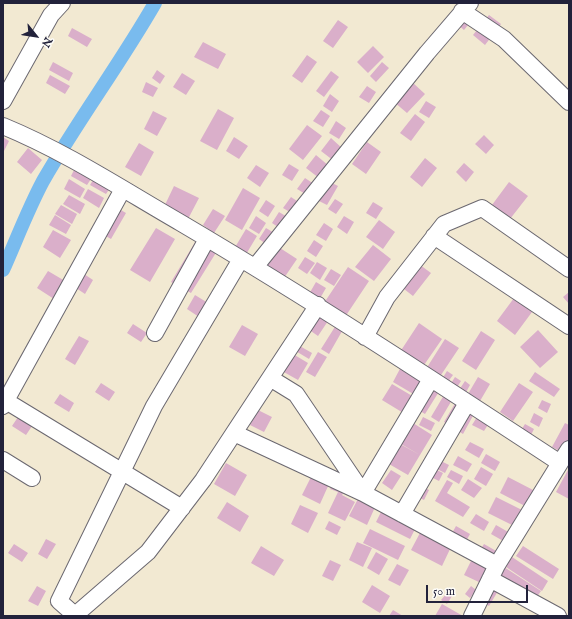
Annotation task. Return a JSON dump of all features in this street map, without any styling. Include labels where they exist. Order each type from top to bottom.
[{"type":"street","points":[[3,101],[51,15],[62,3]]},
{"type":"street","points":[[255,268],[427,53],[466,7],[504,39],[569,102]]},
{"type":"street","points":[[3,126],[40,141],[242,259],[318,305],[560,463]]},
{"type":"street","points":[[123,189],[4,404],[122,471],[182,508]]},
{"type":"street","points":[[365,336],[387,297],[444,224],[482,208],[569,269]]},
{"type":"street","points":[[434,236],[569,326]]},
{"type":"street","points":[[155,333],[207,239]]},
{"type":"street","points":[[242,259],[154,406],[59,601],[75,616],[148,552],[203,480],[318,305]]},
{"type":"street","points":[[270,378],[296,394],[363,492]]},
{"type":"street","points":[[363,492],[431,380]]},
{"type":"street","points":[[402,514],[468,403]]},
{"type":"street","points":[[234,433],[363,492],[402,514],[494,572],[558,616]]},
{"type":"street","points":[[472,616],[494,572],[569,449]]},
{"type":"street","points":[[3,460],[32,478]]},
{"type":"building","points":[[476,15],[464,30],[457,24]]},
{"type":"building","points":[[489,15],[501,24],[485,45],[473,35]]},
{"type":"building","points":[[338,20],[348,27],[333,48],[323,41]]},
{"type":"building","points":[[72,28],[92,39],[87,47],[68,36]]},
{"type":"building","points":[[203,42],[226,54],[218,69],[194,57]]},
{"type":"building","points":[[373,46],[384,57],[368,73],[357,62]]},
{"type":"building","points":[[307,55],[317,62],[302,83],[292,76]]},
{"type":"building","points":[[53,62],[73,73],[69,81],[49,70]]},
{"type":"building","points":[[382,62],[389,68],[376,82],[370,76]]},
{"type":"building","points":[[157,70],[165,76],[160,84],[152,78]]},
{"type":"building","points":[[331,71],[339,77],[324,97],[316,91]]},
{"type":"building","points":[[182,73],[195,81],[186,95],[173,87]]},
{"type":"building","points":[[50,75],[70,86],[65,94],[46,83]]},
{"type":"building","points":[[146,82],[158,88],[153,97],[142,92]]},
{"type":"building","points":[[412,82],[425,94],[407,113],[394,102]]},
{"type":"building","points":[[367,86],[376,92],[369,103],[359,97]]},
{"type":"building","points":[[330,94],[339,101],[332,112],[323,106]]},
{"type":"building","points":[[426,101],[436,107],[429,118],[419,112]]},
{"type":"building","points":[[218,109],[234,118],[217,150],[200,141]]},
{"type":"building","points":[[321,110],[330,116],[323,127],[313,121]]},
{"type":"building","points":[[153,111],[167,118],[157,136],[144,129]]},
{"type":"building","points":[[415,114],[425,122],[411,141],[400,133]]},
{"type":"building","points":[[336,121],[346,128],[339,139],[329,133]]},
{"type":"building","points":[[307,125],[322,136],[303,160],[289,149]]},
{"type":"building","points":[[484,135],[494,145],[486,154],[475,144]]},
{"type":"building","points":[[3,137],[9,141],[3,153]]},
{"type":"building","points":[[234,137],[248,146],[239,159],[226,151]]},
{"type":"building","points":[[331,138],[343,149],[334,161],[321,151]]},
{"type":"building","points":[[367,142],[381,152],[366,174],[352,164]]},
{"type":"building","points":[[139,143],[154,152],[141,176],[125,167]]},
{"type":"building","points":[[28,148],[42,160],[31,174],[17,162]]},
{"type":"building","points":[[316,155],[329,166],[319,178],[306,168]]},
{"type":"building","points":[[425,158],[437,168],[422,187],[410,177]]},
{"type":"building","points":[[464,163],[474,172],[466,182],[456,172]]},
{"type":"building","points":[[289,164],[299,170],[292,181],[282,175]]},
{"type":"building","points":[[256,165],[269,173],[260,187],[247,178]]},
{"type":"building","points":[[76,166],[93,176],[87,185],[71,176]]},
{"type":"building","points":[[96,175],[112,185],[106,194],[90,185]]},
{"type":"building","points":[[305,178],[314,184],[307,195],[297,189]]},
{"type":"building","points":[[69,179],[85,189],[80,198],[64,189]]},
{"type":"building","points":[[330,182],[338,186],[327,205],[319,201]]},
{"type":"building","points":[[509,182],[528,196],[510,219],[492,205]]},
{"type":"building","points":[[174,186],[199,198],[188,219],[164,207]]},
{"type":"building","points":[[243,188],[260,198],[242,230],[225,220]]},
{"type":"building","points":[[88,189],[104,198],[99,208],[83,198]]},
{"type":"building","points":[[69,195],[85,204],[80,214],[63,204]]},
{"type":"building","points":[[291,197],[300,203],[293,214],[283,208]]},
{"type":"building","points":[[335,199],[343,204],[336,214],[328,209]]},
{"type":"building","points":[[266,200],[275,206],[268,217],[259,211]]},
{"type":"building","points":[[373,202],[383,208],[376,219],[366,213]]},
{"type":"building","points":[[61,205],[77,214],[72,224],[55,214]]},
{"type":"building","points":[[112,205],[126,213],[111,239],[97,231]]},
{"type":"building","points":[[213,209],[225,216],[214,233],[203,225]]},
{"type":"building","points":[[279,212],[289,218],[281,229],[272,223]]},
{"type":"building","points":[[55,215],[71,225],[66,234],[49,225]]},
{"type":"building","points":[[256,216],[266,223],[259,234],[249,228]]},
{"type":"building","points":[[344,216],[354,222],[347,234],[337,227]]},
{"type":"building","points":[[379,220],[395,232],[383,249],[366,237]]},
{"type":"building","points":[[324,223],[333,229],[326,241],[316,235]]},
{"type":"building","points":[[156,228],[175,239],[150,282],[130,270]]},
{"type":"building","points":[[266,228],[276,234],[269,246],[259,239]]},
{"type":"building","points":[[246,229],[257,236],[245,256],[234,249]]},
{"type":"building","points":[[53,230],[71,240],[60,258],[43,247]]},
{"type":"building","points":[[197,239],[217,251],[191,293],[171,282]]},
{"type":"building","points":[[314,240],[323,246],[316,257],[307,251]]},
{"type":"building","points":[[373,245],[391,259],[374,281],[355,267]]},
{"type":"building","points":[[280,248],[297,259],[284,278],[267,266]]},
{"type":"building","points":[[305,257],[315,263],[307,274],[298,268]]},
{"type":"building","points":[[412,259],[431,273],[413,296],[395,282]]},
{"type":"building","points":[[317,262],[327,268],[320,280],[310,273]]},
{"type":"building","points":[[348,267],[369,281],[345,317],[324,303]]},
{"type":"building","points":[[331,269],[341,275],[334,286],[324,280]]},
{"type":"building","points":[[48,271],[65,281],[54,299],[37,288]]},
{"type":"building","points":[[81,272],[93,280],[85,294],[73,286]]},
{"type":"building","points":[[316,282],[326,288],[319,300],[309,294]]},
{"type":"building","points":[[569,292],[569,304],[563,297]]},
{"type":"building","points":[[195,295],[208,303],[199,317],[187,309]]},
{"type":"building","points":[[514,298],[532,312],[515,335],[497,321]]},
{"type":"building","points":[[317,314],[328,321],[318,336],[308,329]]},
{"type":"building","points":[[338,322],[345,326],[329,354],[321,349]]},
{"type":"building","points":[[419,323],[442,339],[422,368],[400,352]]},
{"type":"building","points":[[133,324],[147,333],[141,342],[127,333]]},
{"type":"building","points":[[242,325],[258,334],[245,356],[229,347]]},
{"type":"building","points":[[538,330],[558,352],[540,368],[520,347]]},
{"type":"building","points":[[481,331],[495,340],[476,370],[462,361]]},
{"type":"building","points":[[79,336],[89,341],[75,365],[65,359]]},
{"type":"building","points":[[445,339],[459,348],[439,378],[426,369]]},
{"type":"building","points":[[298,345],[312,353],[309,359],[294,350]]},
{"type":"building","points":[[318,352],[327,357],[315,377],[306,372]]},
{"type":"building","points":[[293,354],[308,363],[298,380],[282,371]]},
{"type":"building","points":[[402,365],[425,379],[415,395],[393,382]]},
{"type":"building","points":[[447,371],[453,375],[447,383],[442,379]]},
{"type":"building","points":[[535,372],[560,389],[554,397],[529,381]]},
{"type":"building","points":[[455,377],[461,381],[456,389],[450,385]]},
{"type":"building","points":[[478,377],[490,384],[480,401],[468,394]]},
{"type":"building","points":[[465,381],[470,385],[465,394],[459,390]]},
{"type":"building","points":[[101,383],[115,392],[109,401],[95,392]]},
{"type":"building","points":[[519,383],[533,392],[513,421],[500,412]]},
{"type":"building","points":[[392,384],[414,397],[405,414],[382,400]]},
{"type":"building","points":[[432,385],[440,390],[425,414],[417,409]]},
{"type":"building","points":[[60,394],[74,403],[69,412],[54,403]]},
{"type":"building","points":[[444,395],[452,400],[439,422],[431,417]]},
{"type":"building","points":[[457,400],[465,404],[452,426],[444,422]]},
{"type":"building","points":[[542,400],[551,404],[547,413],[538,408]]},
{"type":"building","points":[[467,407],[475,412],[463,434],[455,429]]},
{"type":"building","points":[[258,410],[272,417],[264,432],[250,425]]},
{"type":"building","points":[[534,413],[543,418],[539,427],[530,422]]},
{"type":"building","points":[[18,417],[32,426],[26,435],[12,426]]},
{"type":"building","points":[[423,417],[435,423],[431,431],[419,425]]},
{"type":"building","points":[[477,417],[489,423],[484,431],[472,425]]},
{"type":"building","points":[[413,423],[432,435],[420,455],[401,444]]},
{"type":"building","points":[[565,423],[569,425],[569,446],[565,454],[552,447]]},
{"type":"building","points":[[525,424],[534,429],[530,437],[520,432]]},
{"type":"building","points":[[470,442],[484,449],[479,458],[465,450]]},
{"type":"building","points":[[400,444],[420,455],[408,475],[389,464]]},
{"type":"building","points":[[486,454],[500,462],[495,471],[481,463]]},
{"type":"building","points":[[458,456],[472,464],[467,472],[453,465]]},
{"type":"building","points":[[437,459],[449,465],[445,473],[433,467]]},
{"type":"building","points":[[226,463],[247,475],[235,496],[214,484]]},
{"type":"building","points":[[431,467],[443,473],[439,481],[427,475]]},
{"type":"building","points":[[481,467],[493,474],[486,486],[474,479]]},
{"type":"building","points":[[569,468],[569,499],[556,492]]},
{"type":"building","points":[[391,470],[401,476],[392,490],[382,483]]},
{"type":"building","points":[[451,470],[463,476],[459,484],[447,477]]},
{"type":"building","points":[[312,475],[329,484],[320,504],[302,495]]},
{"type":"building","points":[[508,477],[535,491],[527,507],[500,493]]},
{"type":"building","points":[[468,479],[482,488],[474,498],[461,490]]},
{"type":"building","points":[[447,480],[453,483],[447,493],[470,507],[463,517],[435,501]]},
{"type":"building","points":[[335,481],[347,487],[342,495],[355,502],[345,521],[328,513],[338,492],[330,489]]},
{"type":"building","points":[[415,482],[429,490],[424,500],[410,493]]},
{"type":"building","points":[[359,497],[376,505],[367,525],[349,516]]},
{"type":"building","points":[[496,497],[524,511],[516,527],[488,513]]},
{"type":"building","points":[[227,502],[249,516],[240,532],[217,518]]},
{"type":"building","points":[[300,505],[318,513],[308,533],[291,524]]},
{"type":"building","points":[[383,508],[417,525],[410,539],[376,522]]},
{"type":"building","points":[[476,514],[489,522],[484,531],[470,523]]},
{"type":"building","points":[[329,521],[341,527],[337,535],[325,529]]},
{"type":"building","points":[[496,525],[510,533],[505,542],[491,534]]},
{"type":"building","points":[[456,526],[470,534],[465,543],[451,535]]},
{"type":"building","points":[[370,529],[405,546],[398,560],[363,543]]},
{"type":"building","points":[[421,531],[451,547],[442,566],[411,550]]},
{"type":"building","points":[[46,539],[56,544],[47,559],[38,554]]},
{"type":"building","points":[[357,542],[372,548],[363,567],[349,560]]},
{"type":"building","points":[[14,544],[28,553],[22,562],[8,553]]},
{"type":"building","points":[[484,544],[498,552],[493,560],[479,552]]},
{"type":"building","points":[[261,546],[284,560],[274,576],[251,563]]},
{"type":"building","points":[[523,546],[559,569],[553,579],[516,556]]},
{"type":"building","points":[[376,552],[388,559],[379,575],[367,568]]},
{"type":"building","points":[[512,557],[548,581],[542,591],[506,567]]},
{"type":"building","points":[[472,559],[491,568],[483,584],[464,575]]},
{"type":"building","points":[[330,560],[341,565],[333,581],[322,576]]},
{"type":"building","points":[[397,564],[409,570],[400,586],[388,580]]},
{"type":"building","points":[[504,567],[541,591],[534,601],[498,577]]},
{"type":"building","points":[[372,585],[390,596],[380,613],[362,602]]},
{"type":"building","points":[[37,586],[46,591],[38,606],[28,601]]},
{"type":"building","points":[[471,586],[476,590],[470,598],[465,594]]},
{"type":"building","points":[[493,587],[498,591],[489,606],[484,603]]},
{"type":"building","points":[[447,593],[452,596],[447,604],[441,600]]},
{"type":"building","points":[[442,604],[463,616],[435,616]]},
{"type":"building","points":[[393,610],[403,616],[389,616]]},
{"type":"waterway","points":[[3,270],[27,214],[56,158],[128,48],[155,3]]}]
